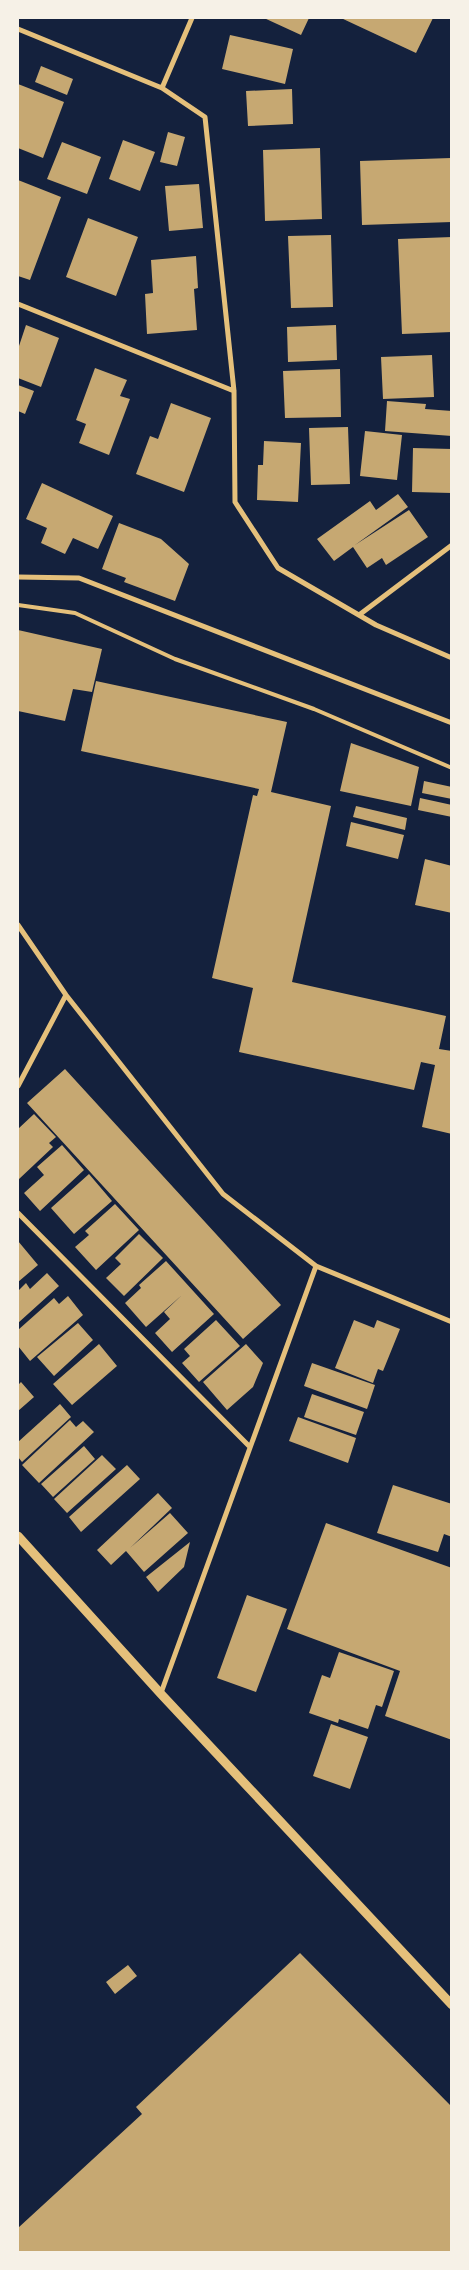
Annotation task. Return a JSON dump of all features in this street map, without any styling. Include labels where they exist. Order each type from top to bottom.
[{"type":"street","points":[[162,88],[192,18]]},
{"type":"street","points":[[18,29],[162,88],[205,117],[234,391],[234,502],[278,568],[376,625],[452,658]]},
{"type":"street","points":[[18,304],[234,391]]},
{"type":"street","points":[[359,615],[452,545]]},
{"type":"street","points":[[18,577],[79,578],[452,723]]},
{"type":"street","points":[[18,925],[66,995],[223,1194],[316,1266],[452,1322]]},
{"type":"street","points":[[18,1086],[66,995]]},
{"type":"street","points":[[18,1212],[249,1446]]},
{"type":"street","points":[[161,1694],[249,1446],[316,1266]]},
{"type":"street","points":[[18,1536],[161,1694],[452,2005]]},
{"type":"lane","points":[[18,605],[75,613],[175,659],[314,709],[452,768]]},
{"type":"building","points":[[264,18],[309,18],[301,35]]},
{"type":"building","points":[[341,18],[433,18],[416,53]]},
{"type":"building","points":[[230,35],[293,49],[285,84],[222,69]]},
{"type":"building","points":[[41,66],[73,79],[67,95],[35,82]]},
{"type":"building","points":[[18,84],[64,102],[43,158],[18,148]]},
{"type":"building","points":[[292,89],[293,124],[248,126],[246,91]]},
{"type":"building","points":[[168,132],[185,137],[177,166],[160,162]]},
{"type":"building","points":[[123,140],[155,152],[140,191],[109,179]]},
{"type":"building","points":[[62,142],[101,157],[87,194],[47,179]]},
{"type":"building","points":[[320,148],[322,219],[265,221],[263,150]]},
{"type":"building","points":[[451,158],[452,222],[362,225],[360,161]]},
{"type":"building","points":[[18,180],[61,197],[30,280],[18,276]]},
{"type":"building","points":[[199,184],[203,228],[169,231],[165,186]]},
{"type":"building","points":[[88,218],[138,237],[116,296],[66,277]]},
{"type":"building","points":[[331,235],[333,307],[291,308],[288,236]]},
{"type":"building","points":[[452,237],[452,332],[402,334],[398,239]]},
{"type":"building","points":[[196,256],[198,288],[194,289],[197,330],[147,334],[145,294],[153,293],[151,260]]},
{"type":"building","points":[[26,325],[59,338],[41,387],[18,378],[18,349]]},
{"type":"building","points":[[336,325],[337,360],[288,362],[287,327]]},
{"type":"building","points":[[432,355],[434,397],[383,399],[381,357]]},
{"type":"building","points":[[95,368],[127,380],[120,396],[130,399],[109,455],[79,443],[86,424],[76,420]]},
{"type":"building","points":[[340,369],[341,417],[285,418],[283,371]]},
{"type":"building","points":[[18,385],[34,391],[25,414],[18,411]]},
{"type":"building","points":[[387,401],[426,404],[425,409],[452,411],[452,436],[385,431]]},
{"type":"building","points":[[171,403],[211,418],[184,492],[136,474],[150,436],[158,439]]},
{"type":"building","points":[[348,427],[350,484],[311,485],[309,428]]},
{"type":"building","points":[[365,431],[402,435],[397,480],[360,476]]},
{"type":"building","points":[[264,441],[301,443],[298,502],[257,500],[258,465],[263,465]]},
{"type":"building","points":[[413,448],[452,449],[452,493],[412,492]]},
{"type":"building","points":[[42,483],[113,516],[98,549],[73,538],[65,554],[41,543],[47,528],[26,519]]},
{"type":"building","points":[[398,494],[408,507],[355,545],[409,510],[428,537],[386,565],[382,558],[367,568],[353,547],[334,561],[317,539],[370,501],[376,510]]},
{"type":"building","points":[[119,523],[161,539],[189,564],[175,601],[124,582],[126,578],[102,569]]},
{"type":"building","points":[[18,630],[102,649],[92,692],[73,689],[65,721],[18,711]]},
{"type":"building","points":[[96,681],[287,722],[271,792],[331,806],[292,982],[446,1016],[439,1049],[452,1051],[452,1134],[422,1127],[435,1065],[421,1062],[414,1090],[239,1052],[253,988],[212,978],[253,795],[257,796],[259,789],[81,751]]},
{"type":"building","points":[[351,743],[419,767],[411,806],[340,791]]},
{"type":"building","points":[[424,781],[452,787],[452,799],[422,793]]},
{"type":"building","points":[[420,798],[452,805],[452,817],[418,810]]},
{"type":"building","points":[[356,806],[407,818],[405,830],[353,817]]},
{"type":"building","points":[[351,822],[404,835],[398,859],[346,846]]},
{"type":"building","points":[[425,859],[452,866],[452,913],[415,905]]},
{"type":"building","points":[[65,1069],[281,1305],[243,1339],[27,1103]]},
{"type":"building","points":[[34,1114],[56,1137],[49,1143],[53,1147],[18,1180],[18,1129]]},
{"type":"building","points":[[62,1145],[84,1170],[40,1211],[24,1193],[44,1175],[37,1167]]},
{"type":"building","points":[[89,1174],[112,1201],[74,1234],[51,1208]]},
{"type":"building","points":[[115,1204],[139,1230],[96,1270],[75,1247],[89,1235],[85,1231]]},
{"type":"building","points":[[139,1234],[163,1258],[124,1296],[106,1278],[121,1264],[115,1258]]},
{"type":"building","points":[[18,1241],[38,1265],[18,1282]]},
{"type":"building","points":[[166,1261],[214,1314],[172,1352],[155,1333],[170,1319],[164,1312],[182,1295],[146,1327],[125,1303],[141,1288],[139,1285]]},
{"type":"building","points":[[47,1273],[59,1286],[18,1323],[18,1291],[26,1283],[30,1289]]},
{"type":"building","points":[[68,1296],[83,1315],[30,1361],[18,1346],[18,1330],[54,1298],[59,1304]]},
{"type":"building","points":[[216,1320],[240,1346],[199,1382],[182,1363],[190,1356],[184,1349]]},
{"type":"building","points":[[354,1320],[374,1328],[377,1320],[400,1329],[383,1371],[378,1369],[373,1383],[335,1368]]},
{"type":"building","points":[[78,1323],[93,1340],[54,1376],[37,1357]]},
{"type":"building","points":[[99,1344],[117,1366],[72,1405],[53,1384]]},
{"type":"building","points":[[246,1344],[263,1363],[253,1387],[227,1410],[203,1382]]},
{"type":"building","points":[[312,1363],[375,1385],[367,1409],[304,1386]]},
{"type":"building","points":[[21,1382],[34,1397],[18,1411],[18,1385]]},
{"type":"building","points":[[312,1394],[364,1412],[356,1435],[304,1417]]},
{"type":"building","points":[[60,1404],[71,1417],[22,1462],[18,1457],[18,1442]]},
{"type":"building","points":[[298,1417],[356,1438],[348,1463],[289,1441]]},
{"type":"building","points":[[70,1420],[76,1427],[83,1421],[94,1432],[39,1483],[22,1465]]},
{"type":"building","points":[[84,1446],[95,1459],[53,1497],[41,1484]]},
{"type":"building","points":[[102,1455],[116,1469],[67,1513],[54,1499]]},
{"type":"building","points":[[127,1465],[140,1479],[81,1532],[69,1517]]},
{"type":"building","points":[[393,1485],[452,1504],[452,1537],[444,1534],[438,1552],[377,1533]]},
{"type":"building","points":[[158,1493],[172,1508],[130,1548],[170,1513],[188,1533],[144,1572],[126,1551],[111,1565],[97,1550]]},
{"type":"building","points":[[326,1523],[452,1568],[452,1740],[385,1716],[400,1671],[287,1629]]},
{"type":"building","points":[[190,1542],[184,1567],[158,1592],[146,1577]]},
{"type":"building","points":[[247,1595],[287,1609],[256,1692],[217,1678]]},
{"type":"building","points":[[339,1652],[394,1671],[382,1707],[376,1705],[368,1729],[339,1719],[338,1723],[309,1713],[322,1675],[330,1678]]},
{"type":"building","points":[[331,1724],[368,1737],[350,1789],[313,1776]]},
{"type":"building","points":[[300,1953],[452,2107],[452,2252],[18,2252],[18,2228],[142,2114],[136,2107]]},
{"type":"building","points":[[128,1965],[137,1976],[115,1994],[106,1982]]}]
